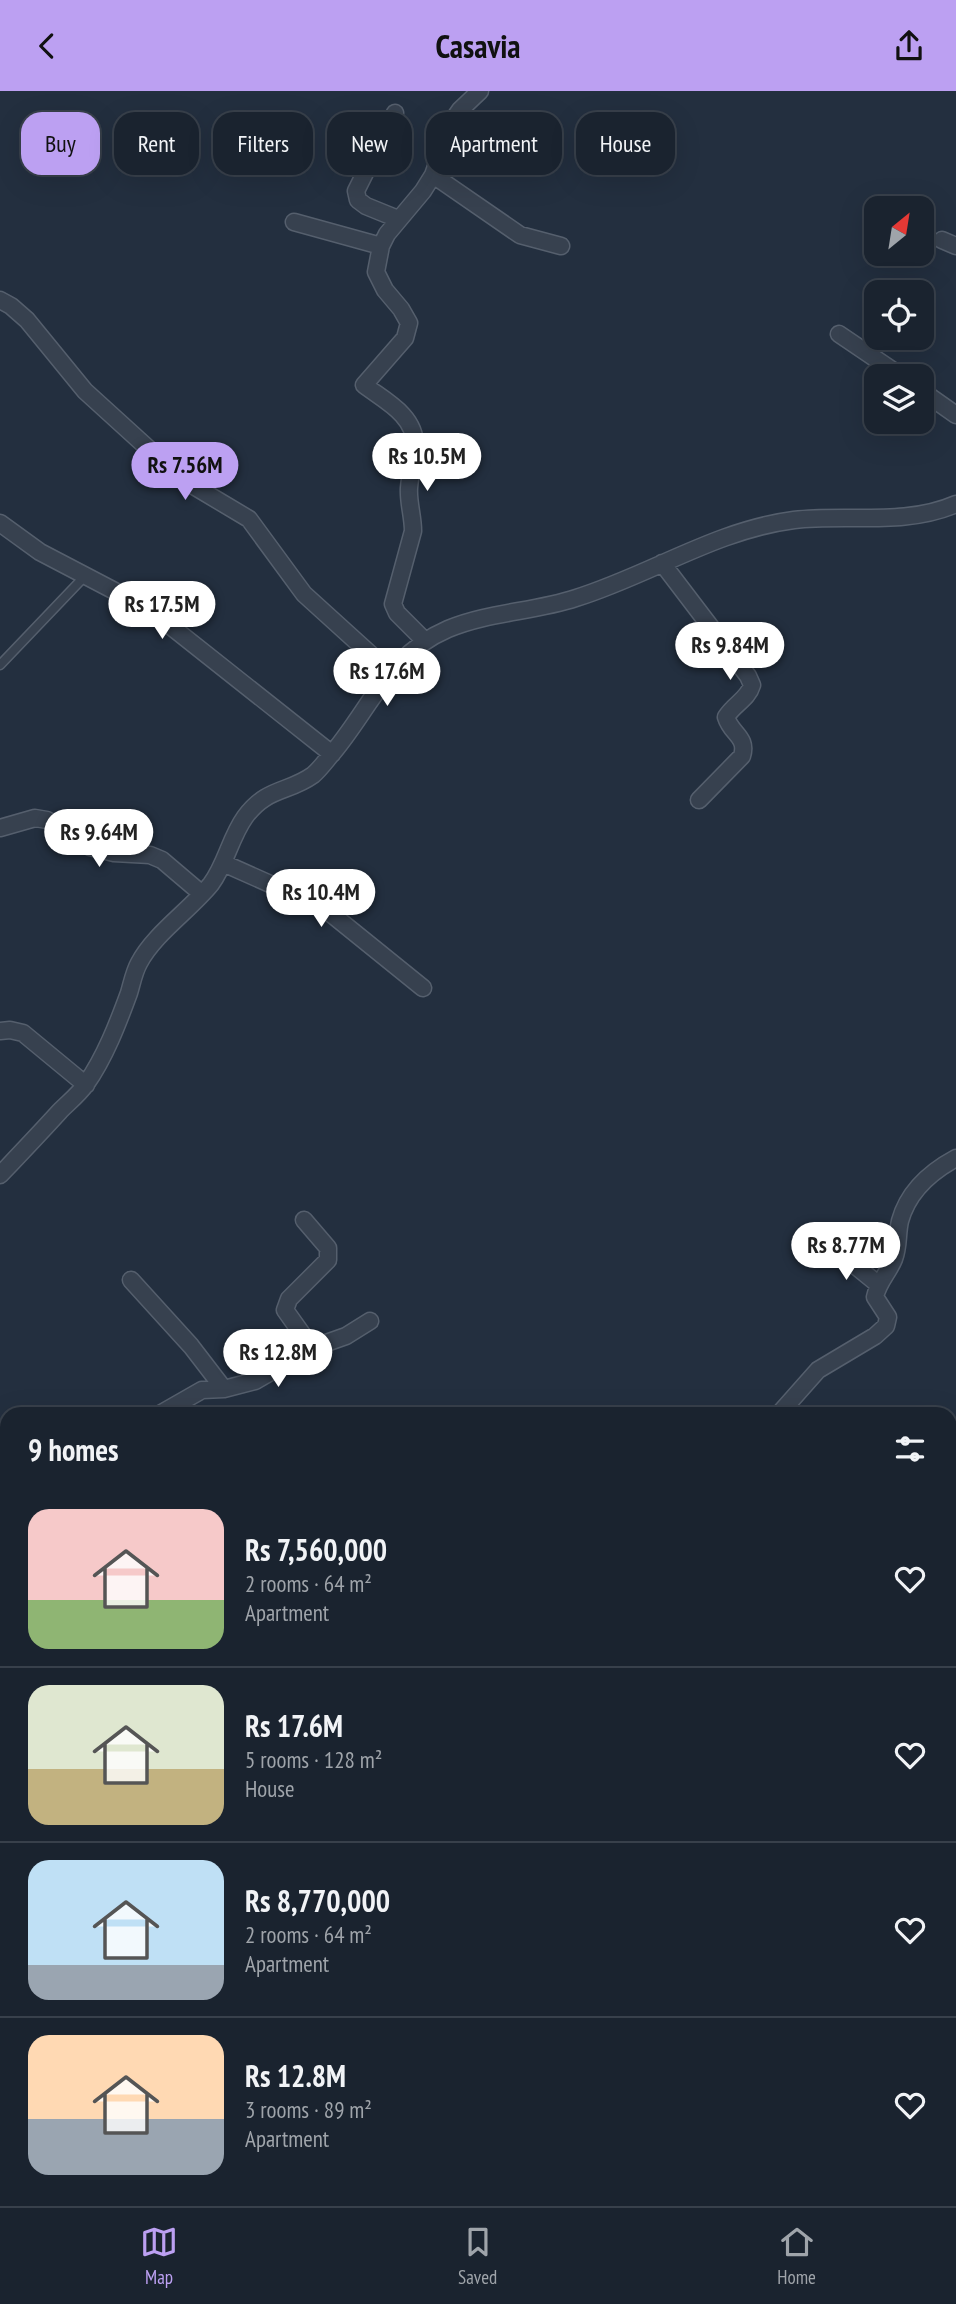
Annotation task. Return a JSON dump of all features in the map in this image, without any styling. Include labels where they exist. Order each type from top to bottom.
[{"type":"street","points":[[461,112],[480,91]]},
{"type":"street","points":[[364,175],[356,191],[358,200],[398,219]]},
{"type":"street","points":[[425,641],[397,613],[393,604],[413,531],[408,497],[415,444],[412,426],[406,416],[365,385],[405,338],[409,323],[376,272],[381,246],[387,234],[433,175],[520,235],[561,246]]},
{"type":"street","points":[[294,222],[381,246]]},
{"type":"street","points":[[0,300],[27,320],[85,391],[162,461],[192,485],[249,519],[304,594],[390,672]]},
{"type":"street","points":[[839,334],[883,364]]},
{"type":"street","points":[[934,399],[956,415]]},
{"type":"street","points":[[0,1175],[86,1085],[108,1042],[139,963],[150,947],[213,882],[237,830],[258,802],[275,791],[314,774],[332,754],[390,672],[425,641],[448,629],[470,622],[571,600],[720,539],[772,525],[795,520],[913,515],[956,505]]},
{"type":"street","points":[[0,523],[40,552],[149,609],[332,754]]},
{"type":"street","points":[[662,563],[748,676],[752,685],[749,693],[726,717],[729,725],[743,740],[745,747],[742,756],[699,800]]},
{"type":"street","points":[[0,828],[35,818],[47,820],[90,847],[114,853],[150,855],[162,860],[202,894]]},
{"type":"street","points":[[223,863],[324,908],[423,988]]},
{"type":"street","points":[[0,1031],[23,1033],[86,1085]]},
{"type":"street","points":[[785,1407],[818,1370],[875,1336],[886,1326],[888,1317],[875,1297],[878,1285],[898,1249],[900,1222],[908,1202],[919,1185],[934,1170],[956,1158]]},
{"type":"street","points":[[304,1220],[328,1248],[328,1260],[289,1299],[285,1310],[312,1348]]},
{"type":"street","points":[[836,1250],[878,1285]]},
{"type":"street","points":[[131,1280],[191,1346],[224,1389]]},
{"type":"street","points":[[172,1407],[202,1390],[224,1389],[256,1381],[312,1348],[346,1336],[370,1321]]},
{"type":"lane","points":[[0,665],[85,576]]}]
